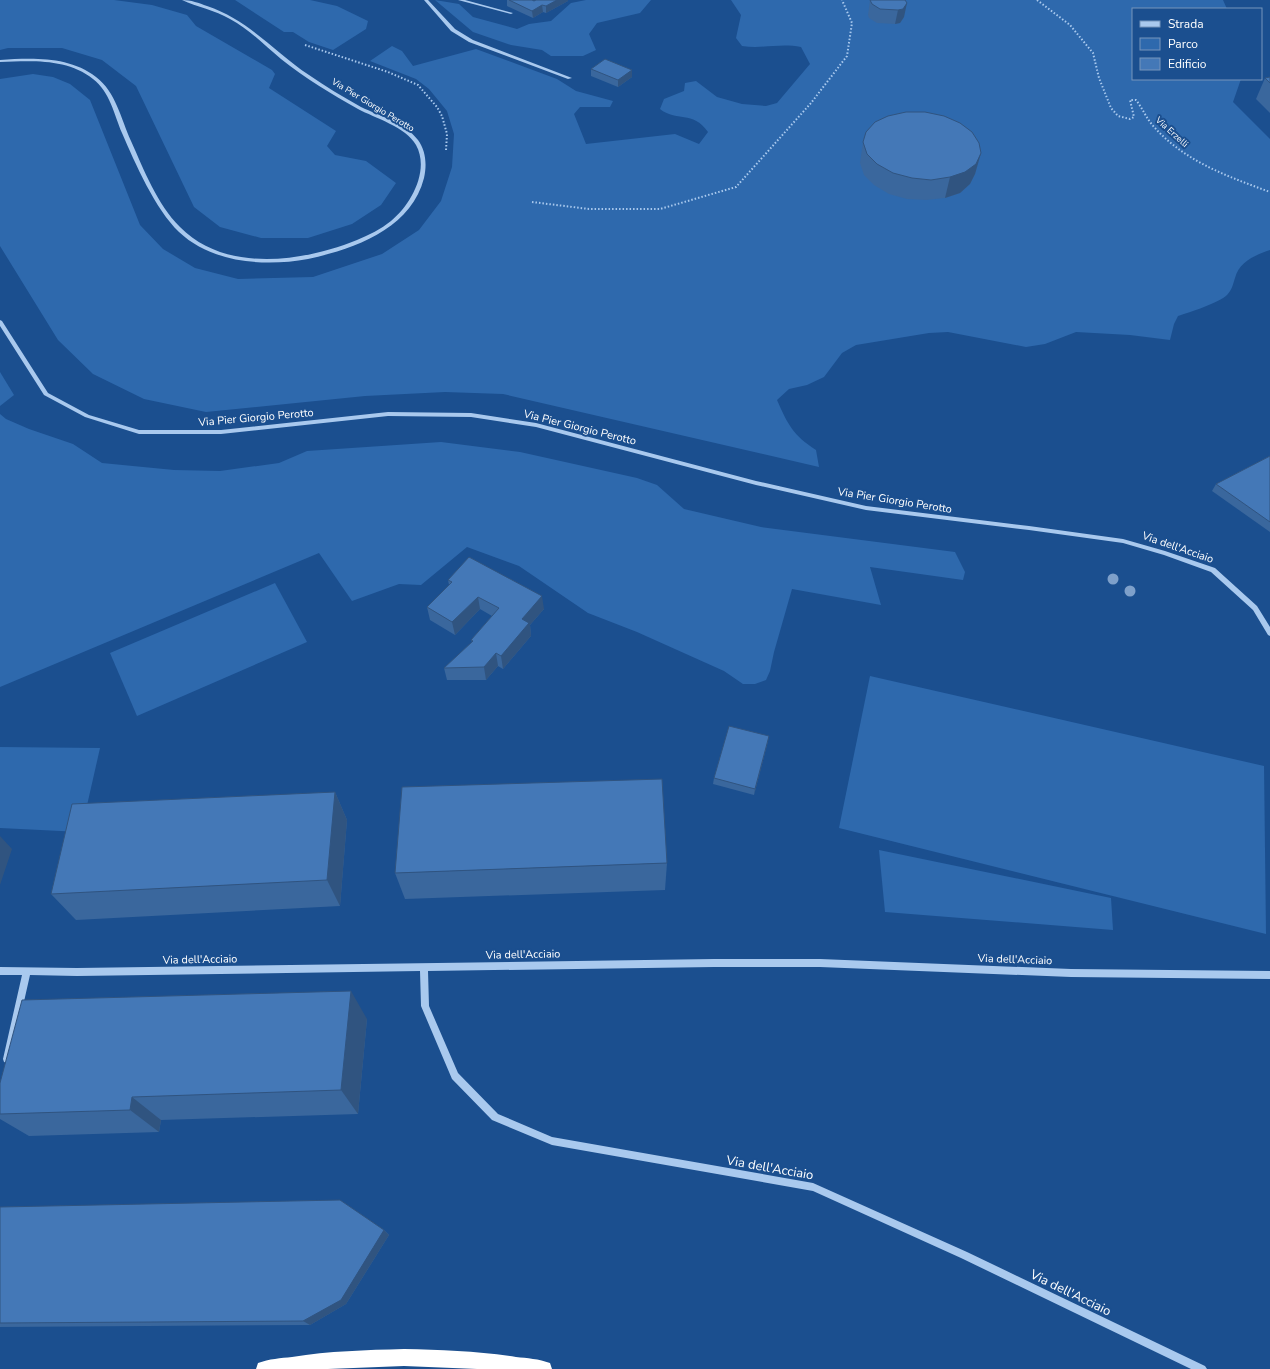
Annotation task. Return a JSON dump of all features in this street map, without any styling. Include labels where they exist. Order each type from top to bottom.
[{"type":"highway","points":[[264,1369],[291,1364],[388,1357],[500,1362],[544,1369]]},
{"type":"street","name":"Via Pier Giorgio Perotto","points":[[184,0],[213,9],[230,17],[305,74],[354,105],[405,132],[416,142],[422,156],[424,169]]},
{"type":"street","points":[[426,0],[453,30],[471,41],[570,78]]},
{"type":"street","points":[[460,0],[511,13]]},
{"type":"street","points":[[0,61],[44,60],[81,69],[95,78],[105,88],[120,117],[127,138],[164,211],[180,230],[195,242],[216,252],[262,261],[294,260],[352,245],[398,219],[412,202],[420,184],[424,169]]},
{"type":"street","name":"Via Pier Giorgio Perotto","points":[[0,322],[46,394],[88,416],[139,432],[221,432],[388,414],[471,415],[536,425],[756,483],[866,508],[1029,528],[1123,542]]},
{"type":"street","name":"Via dell'Acciaio","points":[[1123,542],[1165,553],[1213,570],[1255,608],[1270,633]]},
{"type":"street","name":"Via dell'Acciaio","points":[[0,971],[820,963],[1072,973],[1270,975]]},
{"type":"street","name":"Via dell'Acciaio","points":[[424,968],[425,1006],[455,1076],[495,1117],[552,1141],[813,1187],[971,1258],[1202,1369]]},
{"type":"street","points":[[4,1071],[27,971]]},
{"type":"path","points":[[532,202],[589,209],[660,209],[736,187],[810,103],[847,56],[852,23],[842,0]]},
{"type":"path","name":"Via Erzelli","points":[[1037,0],[1070,25],[1093,53],[1098,78],[1111,108],[1118,116],[1130,119],[1134,117],[1130,100],[1136,100],[1142,111],[1155,128],[1178,149],[1203,165],[1270,192]]},
{"type":"path","points":[[305,45],[405,78],[418,85],[429,96],[442,116],[447,134],[445,158],[438,165],[424,169]]},
{"type":"green space","points":[[0,0],[114,0],[152,5],[187,15],[196,26],[272,70],[275,74],[269,88],[336,131],[327,146],[335,155],[366,161],[396,183],[381,205],[352,224],[308,238],[261,238],[220,227],[194,207],[136,86],[102,60],[62,48],[8,48],[0,50]]},
{"type":"green space","points":[[235,0],[310,0],[337,6],[368,21],[366,29],[333,50],[309,42],[293,32],[284,32]]},
{"type":"green space","points":[[435,0],[459,4],[473,17],[517,29],[529,24],[551,21],[571,3],[586,0],[651,0],[640,13],[597,23],[589,34],[596,50],[583,56],[551,56],[542,50],[511,45],[473,32]]},
{"type":"green space","points":[[731,0],[1223,0],[1227,8],[1132,8],[1132,80],[1241,80],[1233,102],[1270,139],[1270,250],[1253,257],[1244,263],[1237,272],[1230,291],[1223,298],[1204,307],[1178,316],[1174,324],[1170,340],[1130,335],[1076,332],[1045,344],[1026,347],[948,332],[929,333],[856,345],[842,353],[824,377],[807,385],[789,389],[777,400],[792,429],[808,445],[816,450],[819,467],[503,394],[445,392],[365,396],[206,412],[144,399],[93,374],[58,340],[0,246],[0,79],[33,74],[53,77],[70,84],[90,100],[140,225],[163,249],[195,268],[238,279],[313,277],[382,254],[419,230],[441,201],[452,167],[454,134],[447,111],[429,89],[416,79],[370,61],[392,46],[402,51],[413,66],[476,49],[557,79],[576,91],[613,101],[610,107],[580,107],[574,114],[586,144],[675,134],[699,144],[708,132],[702,125],[690,118],[672,115],[660,109],[664,99],[684,91],[685,83],[696,81],[717,97],[742,104],[766,106],[777,103],[810,64],[801,47],[742,46],[736,38],[741,15]]},
{"type":"green space","points":[[0,372],[14,395],[0,406]]},
{"type":"green space","points":[[0,414],[6,419],[29,429],[73,444],[102,463],[174,470],[220,471],[279,463],[307,451],[441,442],[520,452],[637,478],[657,485],[684,509],[761,527],[955,552],[965,572],[963,580],[870,567],[881,605],[792,589],[770,671],[766,680],[755,684],[743,684],[724,671],[637,632],[588,613],[519,566],[467,547],[421,585],[399,584],[352,601],[319,553],[0,687]]},
{"type":"green space","points":[[275,583],[307,642],[137,716],[110,653]]},
{"type":"green space","points":[[870,676],[1264,766],[1266,934],[839,828]]},
{"type":"green space","points":[[0,747],[100,748],[81,832],[0,828]]},
{"type":"green space","points":[[879,850],[1111,898],[1113,930],[885,912]]},
{"type":"building","points":[[509,0],[557,0],[546,6],[542,5],[532,11]]},
{"type":"building","points":[[870,0],[905,0],[907,3],[903,9],[880,9],[872,4]]},
{"type":"building","points":[[605,59],[632,70],[618,80],[591,69]]},
{"type":"building","points":[[1270,77],[1270,83],[1265,78]]},
{"type":"building","points":[[906,112],[925,112],[944,116],[960,123],[972,132],[979,143],[981,153],[976,164],[965,172],[950,177],[931,180],[912,178],[893,173],[877,164],[867,154],[863,142],[866,132],[875,122],[888,116]]},
{"type":"building","points":[[1270,456],[1270,522],[1216,484]]},
{"type":"building","points":[[469,557],[542,596],[522,619],[529,623],[501,656],[496,653],[484,667],[444,668],[473,641],[471,640],[499,608],[478,597],[452,622],[427,607],[452,582],[448,580]]},
{"type":"building","points":[[729,726],[769,736],[755,789],[714,778]]},
{"type":"building","points":[[662,779],[667,863],[395,873],[402,787]]},
{"type":"building","points":[[335,792],[327,880],[51,894],[72,804]]},
{"type":"building","points":[[351,991],[341,1090],[132,1097],[130,1110],[0,1114],[0,1083],[22,1000]]},
{"type":"building","points":[[340,1200],[384,1230],[341,1300],[303,1321],[0,1323],[0,1207]]}]
